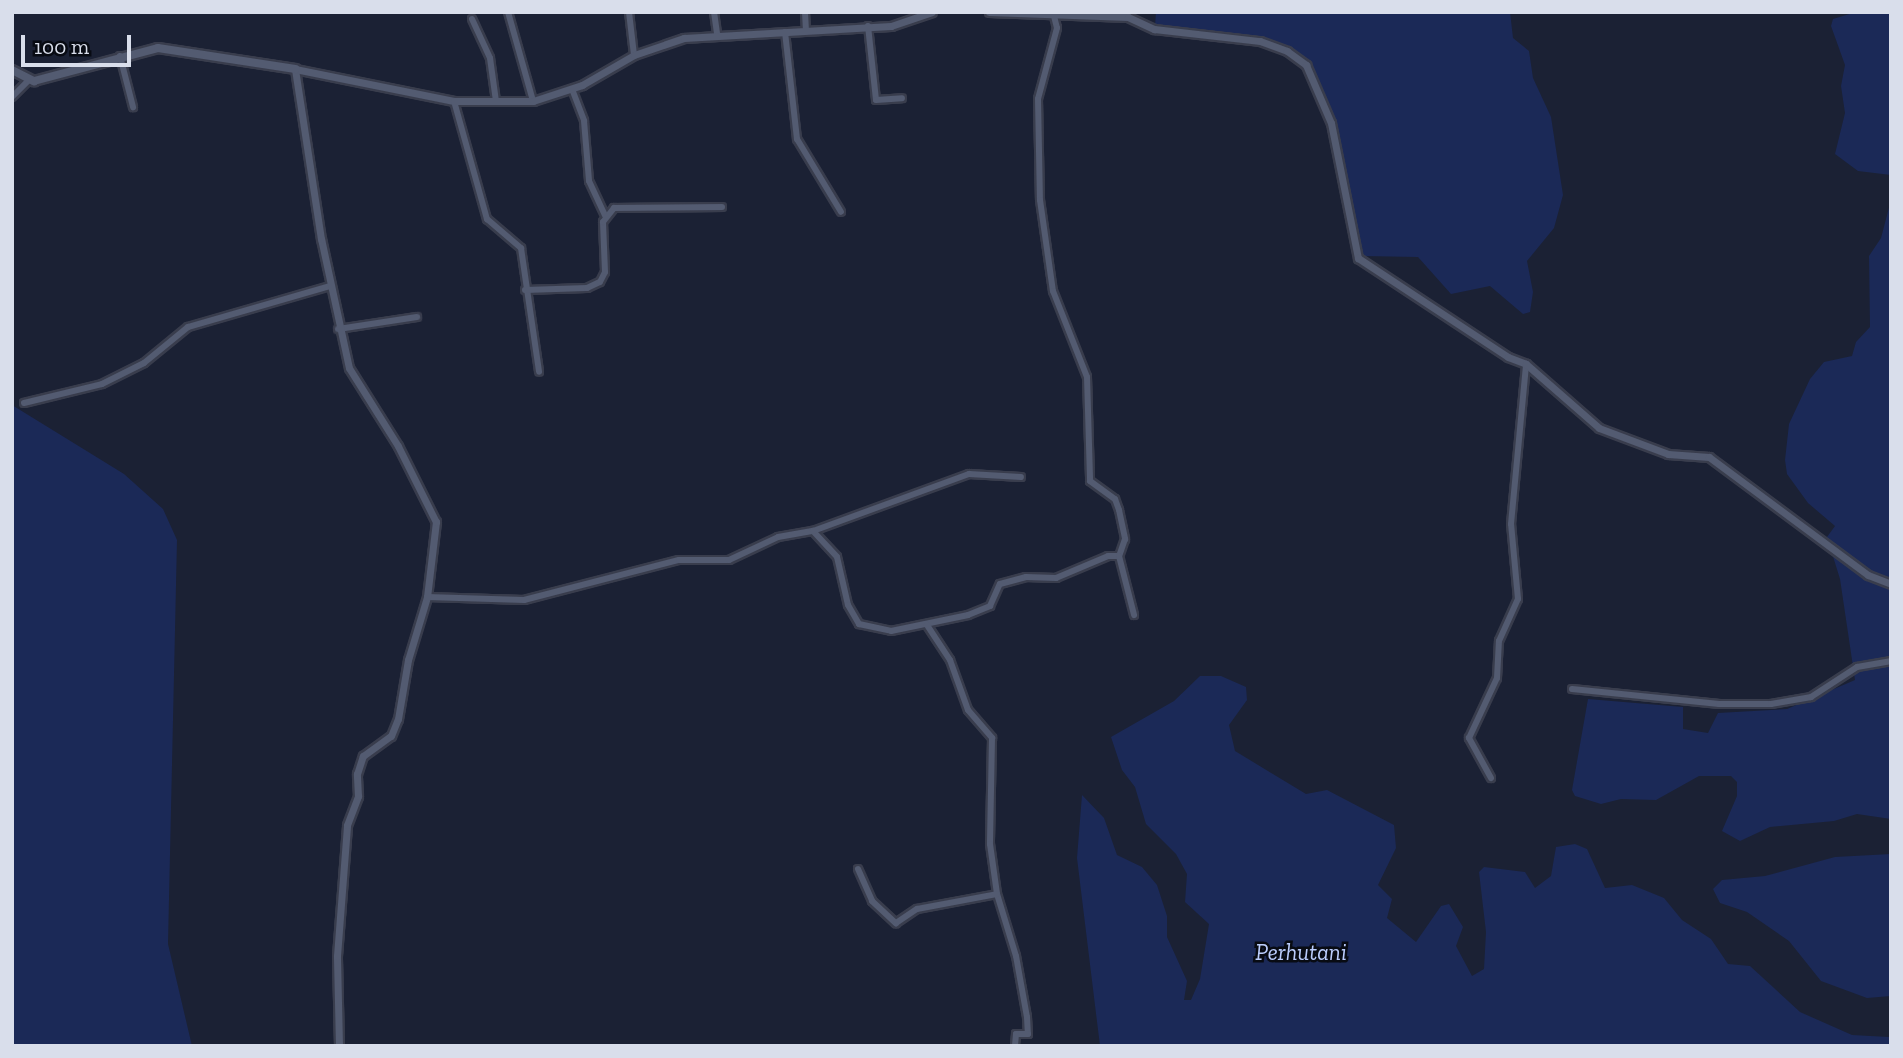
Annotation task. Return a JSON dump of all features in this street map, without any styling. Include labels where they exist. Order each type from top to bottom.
[{"type":"main road","points":[[12,70],[28,81],[120,56],[169,49],[295,69]]},
{"type":"street","points":[[508,12],[533,101]]},
{"type":"street","points":[[629,12],[634,55]]},
{"type":"street","points":[[714,12],[717,34]]},
{"type":"street","points":[[804,12],[806,31]]},
{"type":"street","points":[[339,1046],[337,956],[347,825],[358,796],[362,756],[394,730],[408,660],[428,597],[435,538],[432,509],[350,373],[330,286],[295,69],[454,101],[533,101],[572,89],[634,55],[684,37],[897,25],[932,12]]},
{"type":"street","points":[[989,12],[1128,17],[1154,29],[1260,41],[1306,65],[1331,123],[1358,258],[1508,357],[1526,364],[1599,428],[1668,454],[1709,457],[1868,575],[1891,584]]},
{"type":"street","points":[[1058,14],[1057,28],[1038,99],[1036,156],[1041,212],[1053,290],[1087,377],[1090,481],[1115,499],[1119,510],[1125,539],[1119,556],[1133,615]]},
{"type":"street","points":[[472,19],[490,58],[496,101]]},
{"type":"street","points":[[868,26],[876,100],[902,98]]},
{"type":"street","points":[[785,32],[797,139],[841,212]]},
{"type":"street","points":[[120,56],[133,107]]},
{"type":"street","points":[[12,97],[28,81]]},
{"type":"street","points":[[525,290],[587,288],[600,282],[605,272],[605,216],[589,181],[584,121],[572,89]]},
{"type":"street","points":[[454,101],[487,219],[519,243],[539,372]]},
{"type":"street","points":[[605,216],[623,205],[722,207]]},
{"type":"street","points":[[24,403],[102,384],[144,363],[188,327],[330,286]]},
{"type":"street","points":[[338,329],[417,317]]},
{"type":"street","points":[[1492,778],[1469,738],[1497,678],[1499,640],[1518,599],[1511,524],[1526,364]]},
{"type":"street","points":[[428,597],[524,600],[679,560],[729,560],[778,537],[813,531],[969,474],[1021,477]]},
{"type":"street","points":[[813,531],[837,557],[848,605],[859,624],[891,631],[927,625],[990,606],[1000,584],[1026,577],[1056,578],[1108,556],[1119,556]]},
{"type":"street","points":[[927,625],[950,660],[968,710],[992,738],[990,844],[997,894],[1016,956],[1027,1017],[1028,1034],[1016,1034],[1015,1046]]},
{"type":"street","points":[[1572,689],[1719,704],[1771,704],[1811,697],[1857,667],[1891,661]]},
{"type":"street","points":[[858,869],[872,901],[896,923],[917,909],[997,894]]},
{"type":"green space","points":[[1156,12],[1510,12],[1513,38],[1529,51],[1533,78],[1551,117],[1563,195],[1554,228],[1527,261],[1533,292],[1530,312],[1523,314],[1490,286],[1451,294],[1418,257],[1362,256],[1334,123],[1308,63],[1289,49],[1155,26]]},
{"type":"green space","points":[[1856,12],[1891,12],[1891,175],[1858,171],[1835,154],[1845,113],[1841,86],[1845,65],[1831,26],[1833,19]]},
{"type":"green space","points":[[1891,200],[1891,819],[1857,814],[1834,821],[1770,827],[1740,841],[1722,831],[1737,796],[1737,782],[1731,776],[1699,776],[1656,800],[1621,799],[1601,804],[1575,796],[1572,790],[1588,699],[1683,707],[1683,729],[1708,733],[1718,713],[1787,709],[1855,680],[1840,579],[1827,537],[1835,526],[1808,503],[1787,474],[1785,460],[1789,424],[1810,379],[1824,362],[1852,356],[1856,342],[1870,327],[1869,256],[1881,238]]},
{"type":"green space","points":[[12,405],[124,474],[163,509],[177,540],[168,944],[192,1046],[12,1046]]},
{"type":"green space","name":"Perhutani","points":[[1200,676],[1221,676],[1246,687],[1247,700],[1229,725],[1235,751],[1306,794],[1327,790],[1394,825],[1396,848],[1378,885],[1392,899],[1387,918],[1416,942],[1441,906],[1449,904],[1463,927],[1456,946],[1472,976],[1484,969],[1486,932],[1479,872],[1484,867],[1525,872],[1535,888],[1551,876],[1556,847],[1575,844],[1587,849],[1605,888],[1632,885],[1664,898],[1682,920],[1711,939],[1728,964],[1750,966],[1800,1012],[1852,1035],[1889,1037],[1891,1031],[1891,1046],[1100,1046],[1077,858],[1082,795],[1104,818],[1117,855],[1142,867],[1157,885],[1167,916],[1167,937],[1187,981],[1184,1000],[1191,1000],[1200,979],[1209,924],[1185,902],[1187,874],[1176,854],[1146,824],[1135,787],[1122,770],[1111,737],[1174,701]]},
{"type":"green space","points":[[1891,854],[1891,996],[1867,998],[1821,981],[1789,941],[1747,912],[1720,903],[1713,889],[1722,880],[1765,876],[1835,857]]}]
